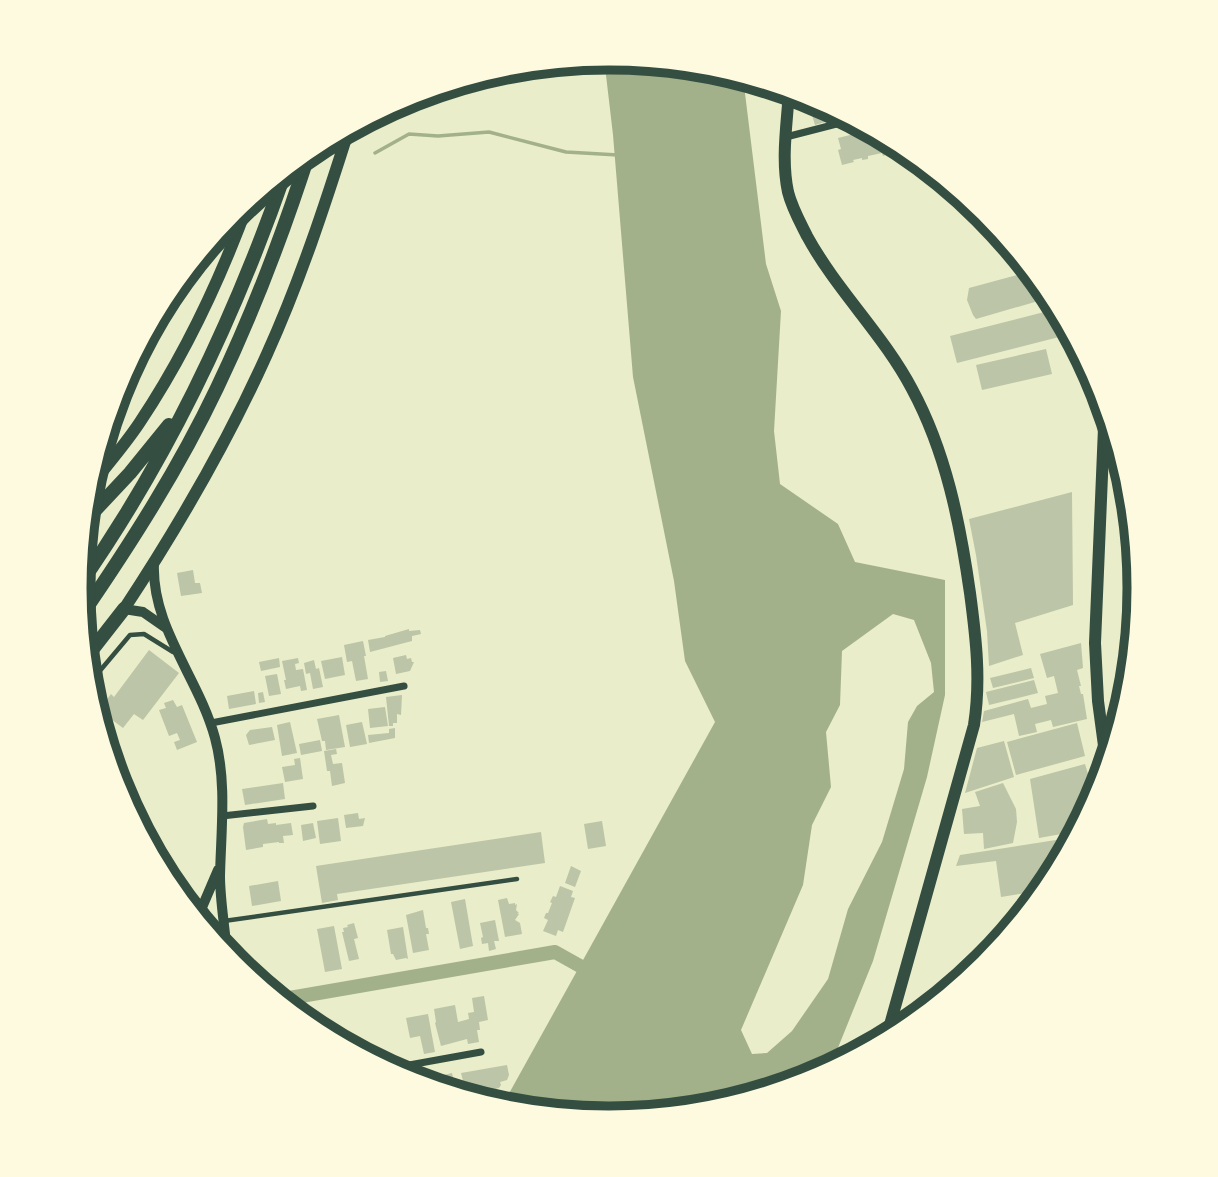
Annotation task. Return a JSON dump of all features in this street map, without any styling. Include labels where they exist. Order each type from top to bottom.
[{"type":"highway","points":[[91,601],[148,512],[216,390],[272,259],[304,169]]},
{"type":"highway","points":[[91,567],[137,497],[191,397],[243,284],[280,188]]},
{"type":"highway","points":[[97,508],[130,473],[191,397]]},
{"type":"highway","points":[[94,647],[124,608]]},
{"type":"main road","points":[[788,102],[786,137],[788,192],[798,218],[823,262],[889,352],[905,377],[929,426],[956,512],[976,634],[978,691],[974,725],[890,1024]]},
{"type":"main road","points":[[166,628],[143,612],[124,608],[191,503],[268,353],[304,266],[345,142]]},
{"type":"main road","points":[[104,469],[138,425],[174,367],[217,280],[240,224]]},
{"type":"main road","points":[[1104,434],[1095,643],[1104,743]]},
{"type":"main road","points":[[154,563],[155,591],[166,628],[211,723],[219,753],[222,816],[220,894],[227,939]]},
{"type":"main road","points":[[202,909],[221,861]]},
{"type":"main road","points":[[217,927],[225,934]]},
{"type":"street","points":[[786,137],[839,123]]},
{"type":"street","points":[[211,723],[404,686]]},
{"type":"street","points":[[222,816],[313,806]]},
{"type":"street","points":[[406,1066],[481,1052]]},
{"type":"lane","points":[[98,674],[130,635],[144,634],[180,656]]},
{"type":"lane","points":[[223,921],[517,879]]},
{"type":"shaded area","points":[[605,70],[677,74],[744,88],[766,264],[781,311],[774,431],[780,484],[838,524],[855,562],[945,580],[945,695],[927,777],[873,961],[835,1055],[807,1068],[743,1089],[677,1103],[609,1107],[541,1103],[507,1097],[715,722],[685,661],[674,581],[633,377]],"holes":[[[893,614],[914,620],[931,663],[934,692],[917,706],[908,722],[904,769],[882,842],[848,909],[828,979],[792,1031],[767,1053],[752,1054],[741,1030],[803,885],[812,825],[831,787],[826,732],[840,705],[842,651]]]},
{"type":"building","points":[[811,111],[832,120],[815,125]]},
{"type":"building","points":[[857,133],[888,151],[888,154],[868,156],[868,159],[853,160],[854,162],[842,165],[838,138]]},
{"type":"building","points":[[1021,274],[1040,300],[976,319],[967,300],[969,288]]},
{"type":"building","points":[[1047,311],[1062,336],[957,363],[950,336]]},
{"type":"building","points":[[1046,349],[1052,374],[982,390],[976,365]]},
{"type":"building","points":[[1072,492],[1073,605],[1015,623],[1023,655],[989,666],[987,631],[969,519]]},
{"type":"building","points":[[193,570],[195,583],[200,583],[202,593],[181,596],[177,573]]},
{"type":"building","points":[[409,629],[420,630],[421,634],[412,636],[412,641],[370,652],[368,640]]},
{"type":"building","points":[[363,641],[368,679],[356,681],[352,661],[347,662],[344,645]]},
{"type":"building","points":[[1081,643],[1083,668],[1077,670],[1087,719],[1053,727],[1051,720],[1035,724],[1037,732],[1019,736],[1014,714],[982,722],[984,711],[1028,699],[1031,708],[1047,704],[1045,696],[1058,693],[1054,676],[1047,678],[1040,654]]},
{"type":"building","points":[[149,650],[179,673],[143,720],[134,714],[123,728],[106,715],[103,704],[111,694],[114,697]]},
{"type":"building","points":[[406,655],[407,659],[411,658],[414,662],[410,671],[396,674],[393,658]]},
{"type":"building","points":[[342,657],[345,675],[325,679],[321,661]]},
{"type":"building","points":[[279,658],[280,667],[261,671],[259,662]]},
{"type":"building","points":[[298,658],[296,670],[303,669],[307,690],[301,691],[300,686],[286,689],[282,661]]},
{"type":"building","points":[[314,660],[316,669],[319,668],[323,687],[313,689],[310,673],[306,674],[304,663]]},
{"type":"building","points":[[1031,668],[1034,678],[993,688],[990,678]]},
{"type":"building","points":[[386,671],[388,681],[380,682],[379,672]]},
{"type":"building","points":[[277,674],[281,694],[269,696],[265,676]]},
{"type":"building","points":[[1034,680],[1038,693],[989,705],[986,692]]},
{"type":"building","points":[[254,691],[256,704],[229,709],[227,696]]},
{"type":"building","points":[[263,692],[265,702],[259,703],[258,693]]},
{"type":"building","points":[[402,695],[401,715],[397,714],[397,723],[389,726],[386,697]]},
{"type":"building","points":[[173,700],[177,707],[182,705],[197,742],[177,750],[174,742],[180,740],[177,733],[169,736],[159,710],[166,708],[164,703]]},
{"type":"building","points":[[385,707],[388,726],[370,728],[368,709]]},
{"type":"building","points":[[339,715],[345,747],[326,750],[317,719]]},
{"type":"building","points":[[290,722],[297,753],[282,756],[277,725]]},
{"type":"building","points":[[362,722],[367,744],[350,747],[346,725]]},
{"type":"building","points":[[1077,723],[1085,756],[1016,775],[1007,742]]},
{"type":"building","points":[[272,727],[275,740],[249,745],[246,735],[250,730]]},
{"type":"building","points":[[395,728],[395,738],[369,743],[368,735],[389,733],[389,729]]},
{"type":"building","points":[[320,740],[322,751],[301,755],[299,744]]},
{"type":"building","points":[[1004,741],[1014,777],[965,793],[977,748]]},
{"type":"building","points":[[336,749],[337,754],[331,755],[333,764],[342,763],[345,783],[332,786],[324,751]]},
{"type":"building","points":[[300,758],[303,779],[285,782],[282,767],[295,765],[294,759]]},
{"type":"building","points":[[1085,764],[1090,781],[1066,833],[1039,838],[1030,779]]},
{"type":"building","points":[[283,783],[285,799],[245,805],[242,789]]},
{"type":"building","points":[[1003,783],[1016,809],[1017,822],[1013,843],[984,849],[983,833],[964,834],[962,809],[980,806],[975,792]]},
{"type":"building","points":[[358,813],[359,819],[365,818],[363,826],[346,828],[344,815]]},
{"type":"building","points":[[338,818],[341,841],[320,844],[317,821]]},
{"type":"building","points":[[267,819],[268,824],[291,823],[293,835],[283,836],[284,843],[263,844],[263,847],[246,850],[244,823]]},
{"type":"building","points":[[602,821],[606,846],[588,849],[584,824]]},
{"type":"building","points":[[313,823],[316,838],[303,841],[301,825]]},
{"type":"building","points":[[541,832],[545,863],[337,894],[338,900],[322,903],[316,866]]},
{"type":"building","points":[[1063,839],[1028,893],[1001,897],[996,861],[956,866],[960,855]]},
{"type":"building","points":[[571,866],[581,871],[575,887],[565,883]]},
{"type":"building","points":[[278,881],[281,901],[252,906],[249,886]]},
{"type":"building","points":[[560,886],[573,891],[571,897],[575,898],[563,932],[558,930],[556,936],[543,931],[548,920],[544,918]]},
{"type":"building","points":[[507,898],[509,904],[517,904],[516,910],[519,914],[515,920],[520,923],[522,934],[505,937],[498,900]]},
{"type":"building","points":[[465,899],[473,946],[460,949],[451,902]]},
{"type":"building","points":[[423,910],[429,934],[426,934],[429,950],[413,953],[406,915]]},
{"type":"building","points":[[495,920],[499,941],[494,941],[496,949],[489,951],[488,943],[482,944],[480,923]]},
{"type":"building","points":[[354,923],[358,938],[354,939],[359,959],[349,961],[342,932],[347,925]]},
{"type":"building","points":[[334,926],[342,969],[325,972],[317,929]]},
{"type":"building","points":[[403,927],[408,959],[396,960],[391,954],[387,930]]},
{"type":"building","points":[[484,996],[488,1020],[479,1022],[479,1042],[468,1044],[467,1039],[441,1046],[434,1009],[455,1005],[458,1022],[469,1019],[468,1013],[474,1012],[472,998]]},
{"type":"building","points":[[428,1014],[435,1052],[424,1054],[420,1036],[410,1038],[406,1018]]},
{"type":"building","points":[[507,1065],[509,1075],[507,1080],[500,1082],[499,1088],[489,1092],[464,1086],[461,1073]]},
{"type":"building","points":[[452,1073],[454,1083],[445,1080],[444,1075]]},
{"type":"waterway","points":[[375,153],[409,134],[438,136],[489,132],[566,152],[618,155]]},
{"type":"waterway","points":[[290,998],[555,952],[596,975]]}]
